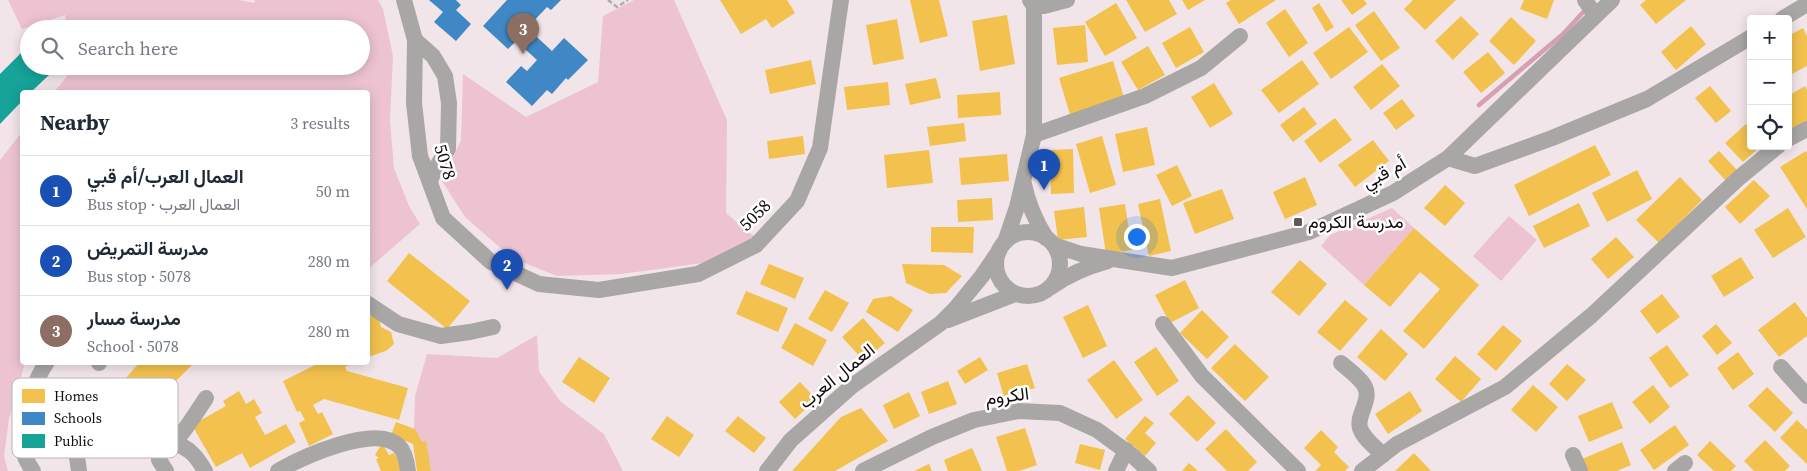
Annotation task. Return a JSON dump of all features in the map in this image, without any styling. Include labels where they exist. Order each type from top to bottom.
[{"type":"street","name":"5078","points":[[404,0],[416,40],[415,112],[420,156],[443,218],[490,262],[539,284]]},
{"type":"street","name":"5058","points":[[539,284],[598,290],[698,274],[756,245],[797,201],[820,148],[841,0]]},
{"type":"street","points":[[1032,3],[1044,6],[1067,0]]},
{"type":"street","points":[[1585,0],[1595,15]]},
{"type":"street","name":"أم قبي","points":[[1050,242],[1081,254],[1172,268],[1309,232],[1393,193],[1448,158],[1612,0]]},
{"type":"street","name":"العمال العرب","points":[[767,471],[791,440],[852,386],[941,323],[966,296],[1002,246],[1017,208],[1034,135],[1032,3]]},
{"type":"street","points":[[1789,15],[1807,4]]},
{"type":"street","points":[[1034,135],[1145,96],[1201,68],[1240,36]]},
{"type":"street","points":[[1448,158],[1474,166],[1552,138],[1647,99],[1747,39]]},
{"type":"street","points":[[416,40],[433,56],[445,76],[449,103],[448,149],[435,169],[430,181]]},
{"type":"street","points":[[1792,137],[1807,129]]},
{"type":"street","points":[[1362,471],[1397,444],[1505,387],[1592,315],[1740,177],[1773,150]]},
{"type":"street","name":"العمال العرب","points":[[1023,180],[1028,202],[1035,220],[1050,242]]},
{"type":"street","points":[[1020,233],[1038,234],[1050,242],[1059,257],[1059,269],[1055,281],[1046,290],[1036,295],[1015,294],[1008,289],[998,276],[996,267],[1002,246],[1012,236],[1020,233]]},
{"type":"street","name":"أم قبي","points":[[1046,290],[1080,270],[1117,259]]},
{"type":"street","name":"العمال العرب","points":[[941,323],[1015,294]]},
{"type":"street","points":[[370,305],[398,324],[441,336],[470,332],[493,326]]},
{"type":"street","points":[[1163,324],[1202,376],[1298,471]]},
{"type":"street","points":[[1341,363],[1364,386],[1367,399],[1359,427],[1365,437],[1383,455]]},
{"type":"street","points":[[38,378],[45,365]]},
{"type":"street","points":[[1781,367],[1807,396]]},
{"type":"street","points":[[178,437],[206,398]]},
{"type":"street","name":"الكروم","points":[[863,471],[974,420],[1019,411],[1060,413],[1097,430],[1126,450],[1149,471]]},
{"type":"street","points":[[278,471],[302,457],[351,441],[373,438],[389,440],[399,446],[407,461],[408,471]]},
{"type":"street","points":[[178,444],[195,454],[204,471]]},
{"type":"street","points":[[1116,471],[1126,450]]},
{"type":"street","points":[[1573,455],[1580,471]]},
{"type":"street","points":[[25,458],[33,471]]},
{"type":"street","points":[[77,458],[79,471]]},
{"type":"street","points":[[147,471],[162,465]]},
{"type":"path","points":[[608,0],[617,7],[628,0]]},
{"type":"shaded area","points":[[8,0],[239,0],[254,3],[255,0],[378,0],[383,9],[393,56],[390,120],[394,168],[409,206],[420,224],[370,267],[370,90],[56,90],[68,75],[370,75],[370,20],[66,20],[65,15],[50,20],[20,20],[20,25]]},
{"type":"shaded area","points":[[634,0],[674,0],[727,120],[726,213],[756,238],[703,263],[621,274],[557,276],[512,258],[465,217],[442,181],[461,140],[463,74],[526,117],[598,82],[603,16]]},
{"type":"shaded area","points":[[20,135],[20,365],[24,365],[21,378],[12,378],[12,408],[4,456],[8,471],[0,471],[0,160]]},
{"type":"shaded area","points":[[1392,208],[1414,228],[1364,285],[1321,246],[1330,235]]},
{"type":"shaded area","points":[[1509,216],[1537,240],[1501,281],[1473,256]]},
{"type":"shaded area","points":[[537,335],[539,371],[560,401],[604,434],[623,471],[430,471],[414,428],[415,396],[427,354],[497,358]]},
{"type":"building: Homes","points":[[720,0],[787,0],[795,13],[772,28],[766,19],[741,34]]},
{"type":"building: Homes","points":[[910,0],[939,0],[948,36],[920,43]]},
{"type":"building: Homes","points":[[1126,0],[1169,0],[1177,14],[1145,32]]},
{"type":"building: Homes","points":[[1182,0],[1205,0],[1188,10]]},
{"type":"building: Homes","points":[[1231,0],[1276,0],[1239,24],[1226,3]]},
{"type":"building: Homes","points":[[1341,0],[1364,0],[1367,4],[1352,15]]},
{"type":"building: Homes","points":[[1413,0],[1456,0],[1425,30],[1404,9]]},
{"type":"building: Homes","points":[[1524,0],[1554,0],[1547,19],[1520,9]]},
{"type":"building: Homes","points":[[1646,0],[1686,0],[1656,24],[1640,5]]},
{"type":"building: Homes","points":[[1116,3],[1137,38],[1105,56],[1085,22]]},
{"type":"building: Homes","points":[[1319,3],[1334,27],[1326,32],[1312,8]]},
{"type":"building: Homes","points":[[1285,9],[1308,43],[1289,57],[1266,23]]},
{"type":"building: Homes","points":[[1374,11],[1400,48],[1381,61],[1355,25]]},
{"type":"building: Homes","points":[[1007,15],[1015,64],[980,71],[972,21]]},
{"type":"building: Homes","points":[[1461,16],[1479,34],[1453,60],[1435,41]]},
{"type":"building: Homes","points":[[1511,17],[1536,41],[1514,65],[1489,41]]},
{"type":"building: Homes","points":[[897,19],[904,59],[873,65],[866,25]]},
{"type":"building: Homes","points":[[1085,25],[1088,62],[1057,65],[1053,28]]},
{"type":"building: Homes","points":[[1691,26],[1706,44],[1676,70],[1661,52]]},
{"type":"building: Homes","points":[[1190,27],[1204,52],[1176,68],[1162,43]]},
{"type":"building: Homes","points":[[1349,27],[1368,52],[1331,79],[1313,53]]},
{"type":"building: Homes","points":[[1803,28],[1807,36],[1807,66],[1792,74],[1792,60],[1792,34]]},
{"type":"building: Homes","points":[[1148,46],[1165,75],[1138,90],[1121,62]]},
{"type":"building: Homes","points":[[1488,52],[1505,73],[1481,93],[1463,72]]},
{"type":"building: Homes","points":[[811,60],[816,84],[770,94],[765,70]]},
{"type":"building: Homes","points":[[1302,60],[1319,84],[1279,113],[1261,90]]},
{"type":"building: Homes","points":[[1113,61],[1125,101],[1071,118],[1059,78]]},
{"type":"building: Homes","points":[[1382,64],[1400,86],[1371,110],[1353,87]]},
{"type":"building: Homes","points":[[936,78],[941,98],[910,105],[905,84]]},
{"type":"building: Homes","points":[[888,82],[890,105],[847,110],[844,87]]},
{"type":"building: Homes","points":[[1214,83],[1233,114],[1210,128],[1191,97]]},
{"type":"building: Homes","points":[[1710,86],[1731,111],[1716,123],[1695,98]]},
{"type":"building: Homes","points":[[1805,86],[1807,90],[1807,125],[1792,133],[1792,105],[1792,94]]},
{"type":"building: Homes","points":[[1000,92],[1001,115],[958,118],[957,95]]},
{"type":"building: Homes","points":[[1402,99],[1415,116],[1396,130],[1383,113]]},
{"type":"building: Homes","points":[[1304,107],[1317,124],[1293,142],[1280,125]]},
{"type":"building: Homes","points":[[1335,118],[1352,140],[1320,163],[1304,141]]},
{"type":"building: Homes","points":[[964,123],[966,141],[930,146],[927,127]]},
{"type":"building: Homes","points":[[1746,124],[1747,150],[1756,150],[1743,162],[1725,143]]},
{"type":"building: Homes","points":[[1147,127],[1155,165],[1123,172],[1115,134]]},
{"type":"building: Homes","points":[[803,136],[805,154],[769,159],[767,141]]},
{"type":"building: Homes","points":[[1102,136],[1116,185],[1090,193],[1076,144]]},
{"type":"building: Homes","points":[[1373,140],[1389,161],[1355,187],[1338,165]]},
{"type":"building: Homes","points":[[1595,145],[1611,175],[1529,216],[1514,185]]},
{"type":"building: Homes","points":[[1073,149],[1074,193],[1051,194],[1050,150]]},
{"type":"building: Homes","points":[[929,150],[933,183],[887,188],[884,155]]},
{"type":"building: Homes","points":[[1719,151],[1737,170],[1726,181],[1708,161]]},
{"type":"building: Homes","points":[[1806,151],[1807,153],[1807,209],[1780,167]]},
{"type":"building: Homes","points":[[1007,154],[1009,181],[961,185],[959,158]]},
{"type":"building: Homes","points":[[1177,165],[1192,196],[1172,206],[1156,175]]},
{"type":"building: Homes","points":[[1637,170],[1652,199],[1607,222],[1592,193]]},
{"type":"building: Homes","points":[[1305,177],[1317,205],[1285,219],[1273,192]]},
{"type":"building: Homes","points":[[1680,177],[1702,200],[1659,243],[1636,220]]},
{"type":"building: Homes","points":[[1754,180],[1770,196],[1740,224],[1725,207]]},
{"type":"building: Homes","points":[[1445,185],[1465,203],[1445,226],[1424,208]]},
{"type":"building: Homes","points":[[1222,189],[1234,219],[1195,234],[1183,203]]},
{"type":"building: Homes","points":[[992,198],[993,220],[958,222],[957,200]]},
{"type":"building: Homes","points":[[1160,199],[1171,251],[1149,256],[1138,204]]},
{"type":"building: Homes","points":[[1579,203],[1590,226],[1544,248],[1533,226]]},
{"type":"building: Homes","points":[[1125,204],[1132,250],[1106,254],[1099,208]]},
{"type":"building: Homes","points":[[1084,207],[1087,237],[1058,240],[1054,211]]},
{"type":"building: Homes","points":[[1788,208],[1806,237],[1773,258],[1754,230]]},
{"type":"building: Homes","points":[[931,227],[974,227],[973,253],[931,252]]},
{"type":"building: Homes","points":[[1414,228],[1479,285],[1424,349],[1403,331],[1440,289],[1420,272],[1390,307],[1364,285]]},
{"type":"building: Homes","points":[[1616,237],[1634,257],[1608,279],[1591,259]]},
{"type":"building: Homes","points":[[409,253],[470,301],[447,329],[387,281]]},
{"type":"building: Homes","points":[[1741,257],[1754,278],[1724,297],[1711,276]]},
{"type":"building: Homes","points":[[1300,260],[1327,284],[1299,316],[1271,292]]},
{"type":"building: Homes","points":[[769,264],[804,278],[795,299],[760,284]]},
{"type":"building: Homes","points":[[902,264],[944,265],[962,276],[946,293],[930,294],[906,283]]},
{"type":"building: Homes","points":[[1185,280],[1199,308],[1170,323],[1155,295]]},
{"type":"building: Homes","points":[[825,290],[849,303],[832,332],[808,319]]},
{"type":"building: Homes","points":[[746,291],[788,308],[778,332],[736,314]]},
{"type":"building: Homes","points":[[1662,294],[1680,317],[1657,334],[1640,311]]},
{"type":"building: Homes","points":[[891,296],[913,310],[898,332],[866,312],[873,299]]},
{"type":"building: Homes","points":[[1345,300],[1368,319],[1340,351],[1317,332]]},
{"type":"building: Homes","points":[[1795,302],[1807,318],[1807,336],[1779,357],[1758,330]]},
{"type":"building: Homes","points":[[1088,305],[1107,346],[1083,358],[1063,317]]},
{"type":"building: Homes","points":[[1202,310],[1229,337],[1207,359],[1180,333]]},
{"type":"building: Homes","points":[[370,315],[379,319],[381,327],[391,332],[394,344],[386,351],[370,356]]},
{"type":"building: Homes","points":[[863,318],[885,343],[864,361],[842,337]]},
{"type":"building: Homes","points":[[795,323],[827,340],[813,366],[781,348]]},
{"type":"building: Homes","points":[[1716,324],[1732,343],[1717,355],[1702,336]]},
{"type":"building: Homes","points":[[1503,325],[1522,341],[1496,371],[1477,354]]},
{"type":"building: Homes","points":[[1381,329],[1408,354],[1385,381],[1357,357]]},
{"type":"building: Homes","points":[[1235,344],[1269,377],[1245,401],[1211,368]]},
{"type":"building: Homes","points":[[1667,345],[1689,375],[1670,388],[1649,358]]},
{"type":"building: Homes","points":[[1156,347],[1179,381],[1157,396],[1134,362]]},
{"type":"building: Homes","points":[[1738,352],[1754,374],[1733,390],[1717,368]]},
{"type":"building: Homes","points":[[1455,356],[1481,379],[1461,402],[1435,379]]},
{"type":"building: Homes","points":[[579,357],[610,378],[594,403],[562,382]]},
{"type":"building: Homes","points":[[980,357],[988,370],[965,384],[957,371]]},
{"type":"building: Homes","points":[[1114,360],[1143,400],[1116,419],[1087,380]]},
{"type":"building: Homes","points":[[1027,364],[1035,388],[1004,397],[997,373]]},
{"type":"building: Homes","points":[[1567,364],[1586,380],[1567,401],[1549,384]]},
{"type":"building: Homes","points":[[137,365],[192,365],[178,379],[126,378]]},
{"type":"building: Homes","points":[[315,365],[349,365],[345,367],[347,371],[408,388],[399,420],[324,399],[313,405],[318,414],[322,412],[333,434],[309,446],[299,423],[305,420],[300,411],[297,412],[283,381]]},
{"type":"building: Homes","points":[[948,381],[957,404],[929,414],[921,392]]},
{"type":"building: Homes","points":[[800,382],[816,399],[795,419],[779,402]]},
{"type":"building: Homes","points":[[1533,385],[1558,407],[1536,432],[1511,410]]},
{"type":"building: Homes","points":[[1653,385],[1670,407],[1650,424],[1632,402]]},
{"type":"building: Homes","points":[[1767,387],[1793,413],[1775,432],[1748,406]]},
{"type":"building: Homes","points":[[239,391],[246,404],[254,399],[262,413],[255,417],[265,435],[286,424],[296,442],[250,468],[242,453],[216,467],[192,425],[226,406],[223,401]]},
{"type":"building: Homes","points":[[1410,391],[1422,411],[1388,434],[1375,414]]},
{"type":"building: Homes","points":[[909,392],[920,416],[894,429],[883,405]]},
{"type":"building: Homes","points":[[1188,395],[1216,423],[1197,442],[1169,414]]},
{"type":"building: Homes","points":[[1612,402],[1623,428],[1589,442],[1578,416]]},
{"type":"building: Homes","points":[[861,408],[888,441],[835,471],[792,471],[841,417]]},
{"type":"building: Homes","points":[[667,416],[694,435],[679,457],[651,439]]},
{"type":"building: Homes","points":[[738,416],[766,438],[754,453],[725,431]]},
{"type":"building: Homes","points":[[1145,416],[1154,423],[1145,433],[1156,443],[1145,456],[1125,439]]},
{"type":"building: Homes","points":[[1797,420],[1807,430],[1807,464],[1780,438]]},
{"type":"building: Homes","points":[[396,422],[415,429],[422,442],[426,441],[431,471],[417,471],[413,444],[391,435]]},
{"type":"building: Homes","points":[[1675,425],[1689,445],[1654,470],[1640,450]]},
{"type":"building: Homes","points":[[1025,428],[1037,465],[1019,471],[1007,471],[996,437]]},
{"type":"building: Homes","points":[[1226,429],[1257,462],[1248,471],[1227,471],[1205,449]]},
{"type":"building: Homes","points":[[1321,430],[1338,447],[1334,452],[1349,467],[1345,471],[1315,471],[1321,465],[1304,448]]},
{"type":"building: Homes","points":[[1765,440],[1790,466],[1785,471],[1754,471],[1744,461]]},
{"type":"building: Homes","points":[[1710,441],[1736,466],[1731,471],[1714,471],[1697,455]]},
{"type":"building: Homes","points":[[1622,442],[1631,465],[1617,471],[1584,471],[1580,460]]},
{"type":"building: Homes","points":[[382,443],[389,455],[394,453],[403,467],[403,471],[381,471],[376,459],[379,458],[375,455]]},
{"type":"building: Homes","points":[[1080,444],[1105,450],[1100,470],[1075,463]]},
{"type":"building: Homes","points":[[972,448],[982,471],[948,471],[944,460]]},
{"type":"building: Homes","points":[[1414,453],[1431,471],[1395,471]]},
{"type":"building: Homes","points":[[1189,463],[1198,471],[1182,471]]},
{"type":"building: Homes","points":[[929,464],[932,471],[914,471]]},
{"type":"building: Schools","points":[[429,0],[456,0],[461,5],[456,10],[471,24],[456,41],[434,22],[443,12]]},
{"type":"building: Schools","points":[[507,0],[561,0],[551,10],[547,7],[527,28],[552,51],[564,38],[588,60],[568,80],[566,78],[552,94],[547,90],[532,106],[506,82],[521,66],[527,71],[537,60],[516,41],[508,49],[483,26]]},
{"type":"building: Public","points":[[20,54],[20,75],[49,75],[33,90],[20,90],[20,103],[0,124],[0,74]]},
{"type":"waterway","points":[[1479,105],[1563,34],[1586,9]]},
{"type":"place","name":"مدرسة مسار","points":[[523,54]]},
{"type":"place","name":"العمال العرب/أم قبي","points":[[1044,190]]},
{"type":"place","name":"مدرسة الكروم","points":[[1298,222]]},
{"type":"place","name":"مدرسة التمريض","points":[[507,290]]}]
